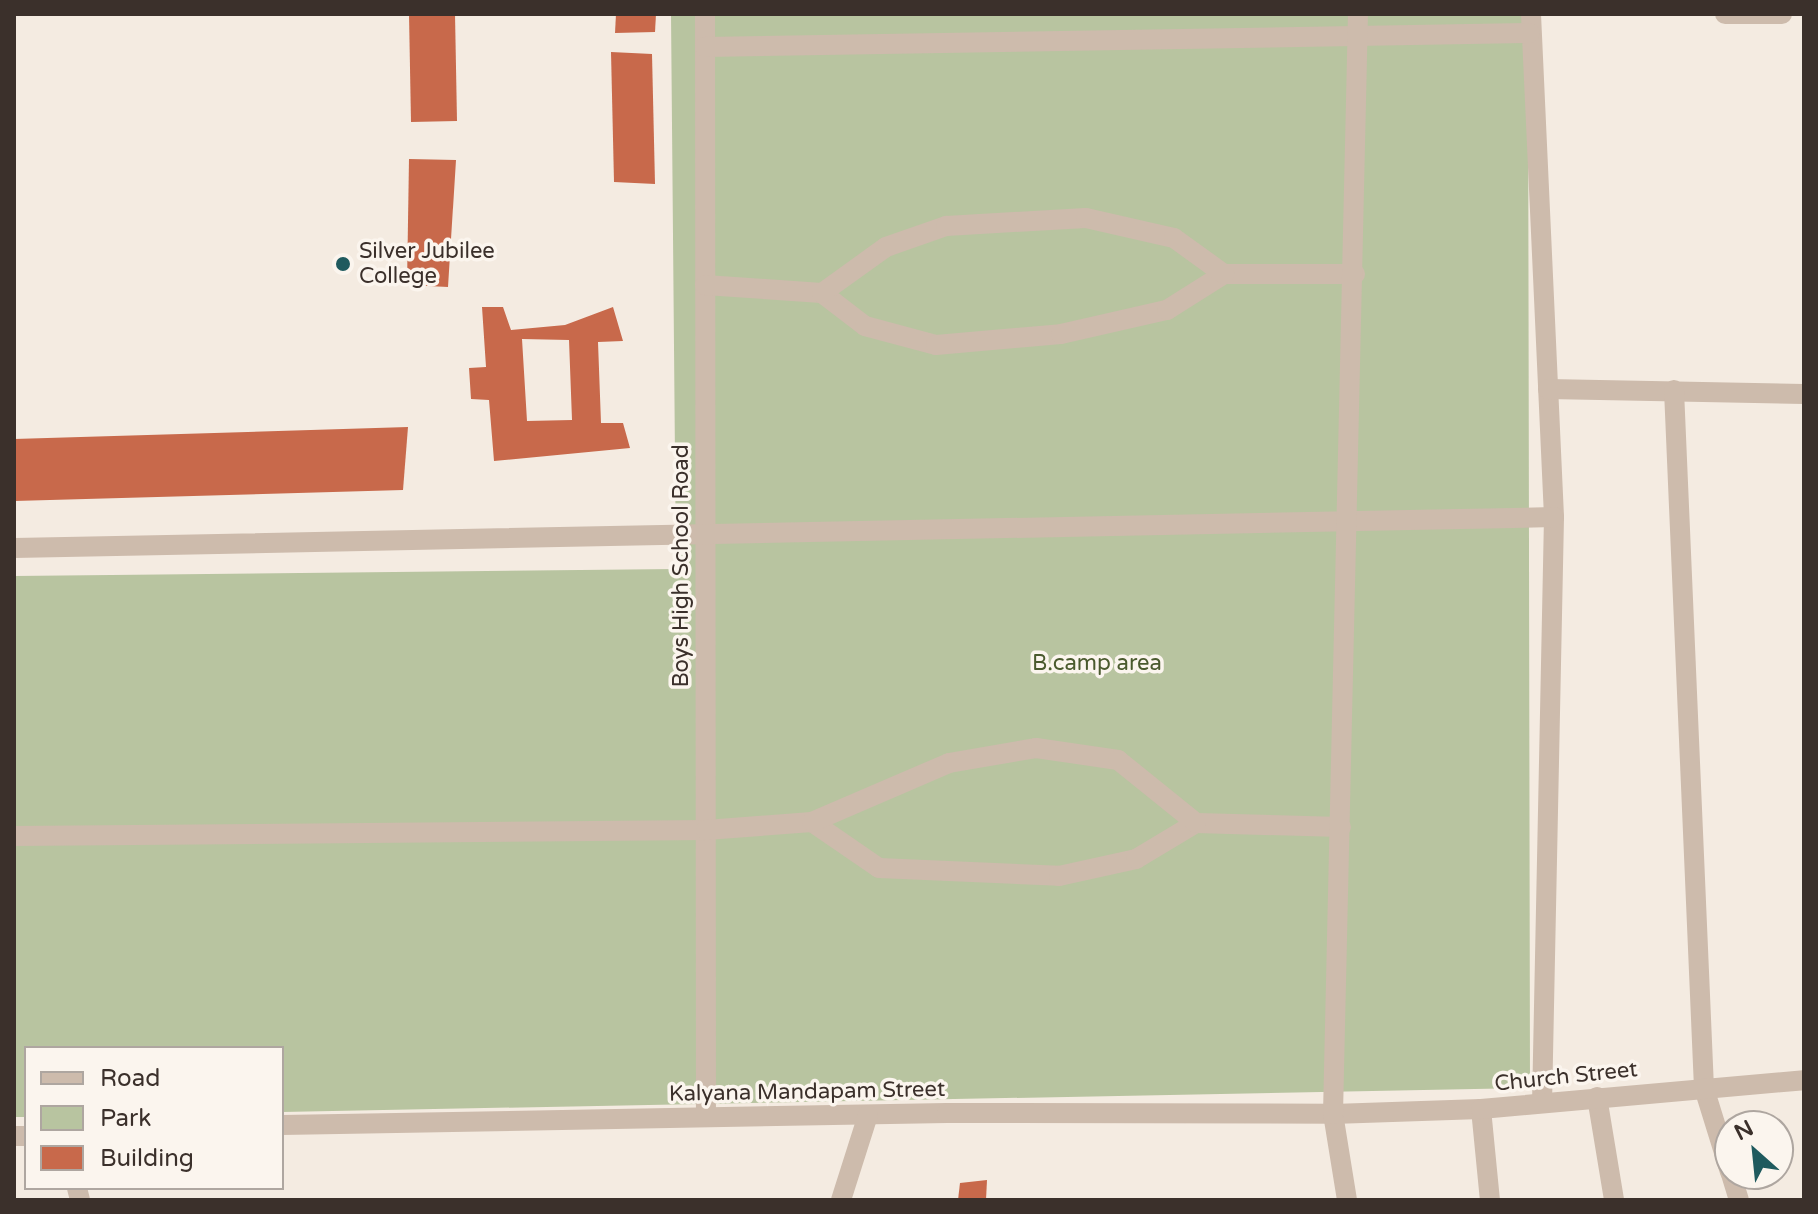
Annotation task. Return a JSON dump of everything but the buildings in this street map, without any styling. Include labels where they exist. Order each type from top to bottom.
[{"type":"street","name":"Boys High School Road","points":[[705,14],[706,1117]]},
{"type":"street","points":[[1347,1200],[1333,1114],[1351,521],[1358,14]]},
{"type":"street","points":[[1725,14],[1782,14]]},
{"type":"street","points":[[705,47],[1359,36],[1530,23],[1554,517],[1542,1103]]},
{"type":"street","points":[[822,293],[886,247],[946,226],[1086,218],[1174,238],[1224,274]]},
{"type":"street","points":[[705,285],[822,293],[865,326],[936,345],[1061,334],[1167,310],[1224,274],[1355,274]]},
{"type":"street","points":[[1548,389],[1804,394]]},
{"type":"street","points":[[1674,390],[1704,1088],[1714,1121]]},
{"type":"street","points":[[14,548],[1554,517]]},
{"type":"street","points":[[14,836],[706,830],[812,822],[949,763],[1036,748],[1118,760],[1196,823]]},
{"type":"street","points":[[812,822],[879,868],[1059,876],[1136,859],[1196,823],[1341,827]]},
{"type":"street","name":"Church Street","points":[[1333,1114],[1481,1109],[1804,1080]]},
{"type":"street","points":[[1597,1097],[1614,1200]]},
{"type":"street","points":[[1481,1109],[1490,1200]]},
{"type":"street","name":"Kalyana Mandapam Street","points":[[284,1125],[868,1115],[1333,1114]]},
{"type":"street","points":[[841,1200],[868,1115]]},
{"type":"green space","name":"B.camp area","points":[[671,14],[1528,14],[1530,1088],[284,1112],[284,1046],[24,1046],[24,1117],[14,1117],[14,576],[676,569]]},
{"type":"place","name":"Silver Jubilee College","points":[[343,264]]}]
